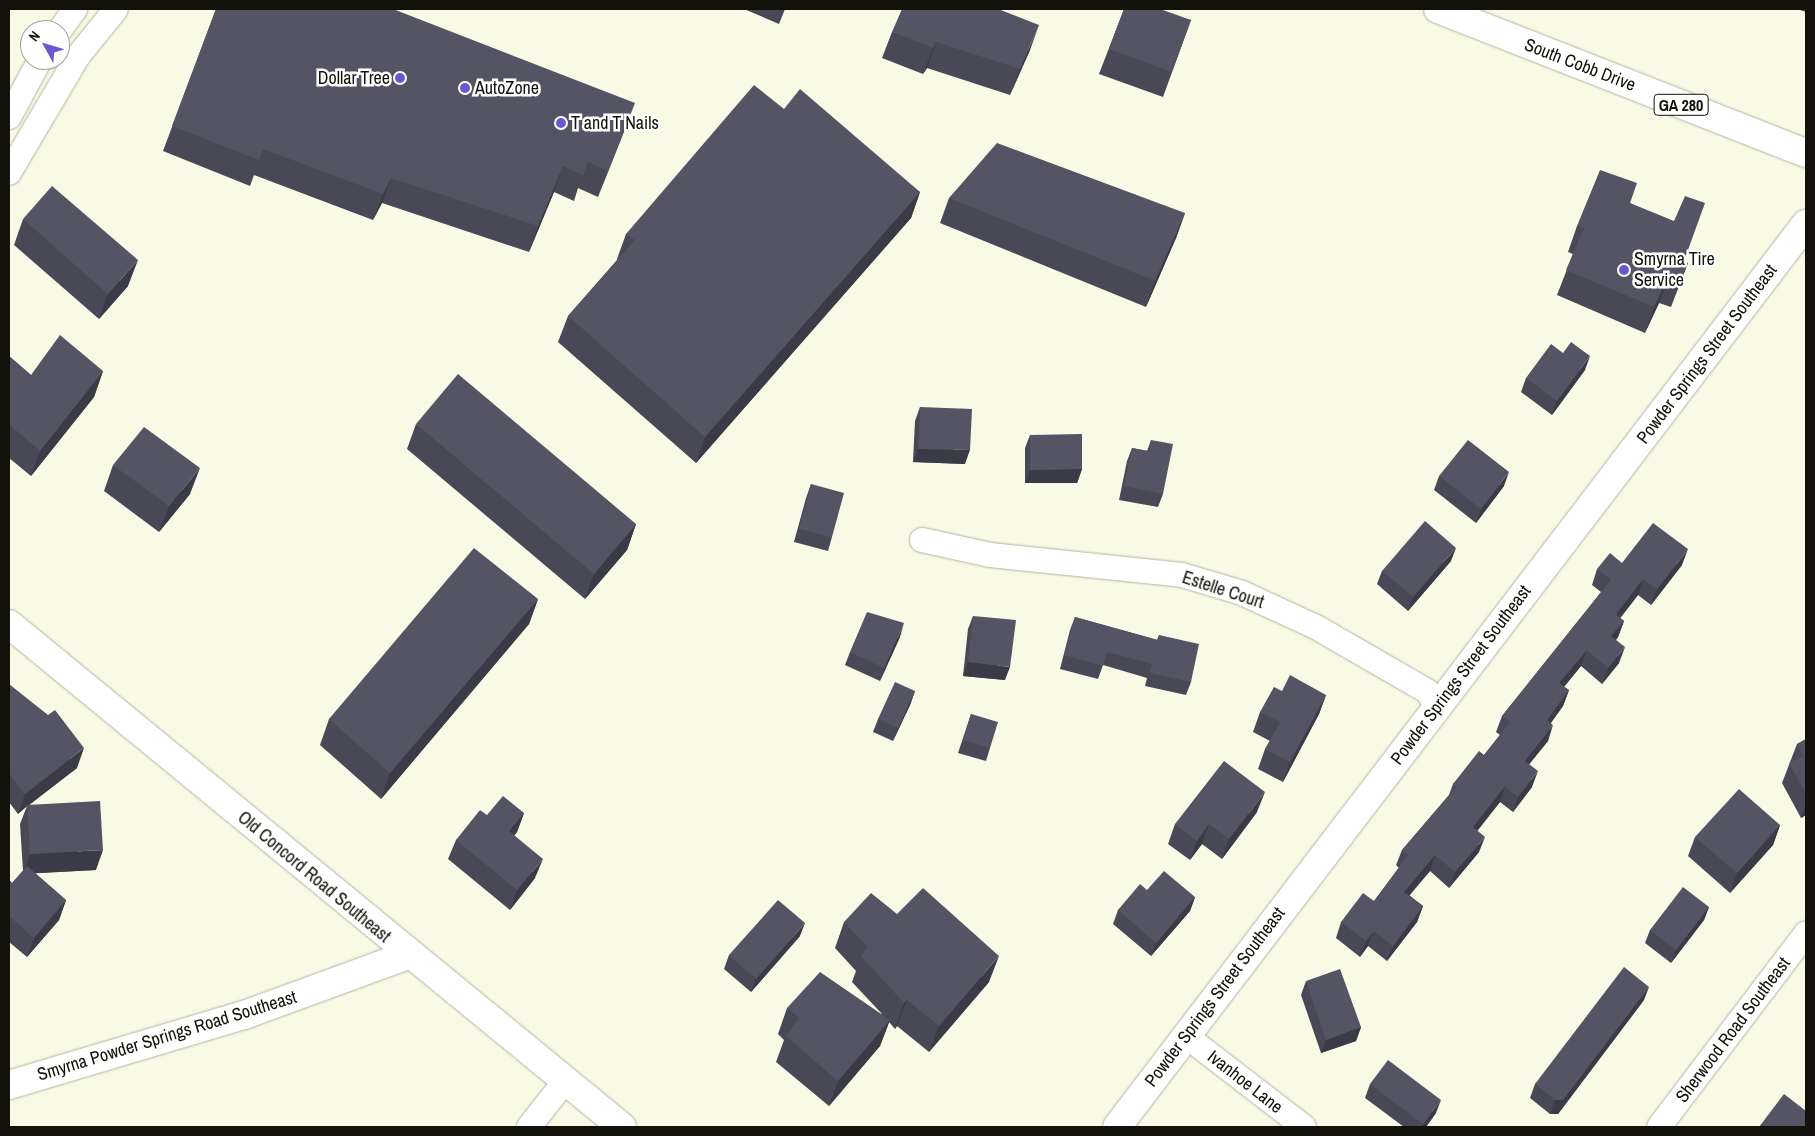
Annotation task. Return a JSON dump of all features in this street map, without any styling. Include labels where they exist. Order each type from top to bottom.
[{"type":"street","points":[[67,20],[75,9]]},
{"type":"street","points":[[9,173],[78,56],[116,9]]},
{"type":"street","name":"South Cobb Drive","points":[[1438,9],[1806,153]]},
{"type":"street","points":[[9,116],[34,70]]},
{"type":"street","name":"Powder Springs Street Southeast","points":[[1117,1127],[1806,224]]},
{"type":"street","name":"Estelle Court","points":[[922,540],[990,555],[1182,575],[1242,593],[1316,627],[1427,691],[1437,706]]},
{"type":"street","name":"Old Concord Road Southeast","points":[[9,624],[408,955],[622,1127]]},
{"type":"street","name":"Sherwood Road Southeast","points":[[1659,1127],[1806,933]]},
{"type":"street","name":"Smyrna Powder Springs Road Southeast","points":[[9,1085],[244,1015],[408,955]]},
{"type":"street","name":"Ivanhoe Lane","points":[[1186,1036],[1304,1127]]},
{"type":"street","points":[[529,1127],[565,1081]]},
{"type":"building","points":[[216,9],[393,9],[635,103],[608,171],[588,162],[583,175],[563,166],[538,226],[391,178],[383,194],[263,149],[259,160],[172,126]]},
{"type":"building","points":[[902,9],[998,9],[1039,25],[1020,69],[936,42],[933,48],[892,32]]},
{"type":"building","points":[[1124,9],[1160,9],[1191,20],[1172,72],[1109,49]]},
{"type":"building","points":[[754,85],[784,109],[800,89],[920,192],[705,437],[568,316],[635,240],[626,234]]},
{"type":"building","points":[[997,143],[1185,213],[1155,281],[949,198]]},
{"type":"building","name":"Smyrna Tire Service","points":[[1600,170],[1637,183],[1630,203],[1674,221],[1685,196],[1705,203],[1684,261],[1688,263],[1681,281],[1668,277],[1654,307],[1566,270],[1584,228],[1577,226]]},
{"type":"building","points":[[52,186],[138,260],[108,294],[23,219]]},
{"type":"building","points":[[60,335],[103,371],[40,451],[9,424],[9,356],[31,375]]},
{"type":"building","points":[[1571,342],[1590,356],[1557,401],[1526,378],[1551,344],[1563,353]]},
{"type":"building","points":[[458,374],[636,524],[594,574],[416,424]]},
{"type":"building","points":[[920,407],[972,409],[970,450],[918,449]]},
{"type":"building","points":[[144,427],[200,468],[169,506],[113,465]]},
{"type":"building","points":[[1082,434],[1082,469],[1030,470],[1030,435]]},
{"type":"building","points":[[1151,440],[1173,444],[1163,494],[1124,486],[1132,448],[1149,451]]},
{"type":"building","points":[[1468,440],[1509,472],[1481,509],[1439,476]]},
{"type":"building","points":[[811,484],[844,493],[832,537],[799,529]]},
{"type":"building","points":[[1425,521],[1456,548],[1413,597],[1382,571]]},
{"type":"building","points":[[1653,523],[1688,549],[1657,589],[1643,579],[1616,614],[1624,621],[1611,636],[1625,647],[1608,668],[1587,650],[1559,683],[1569,690],[1547,720],[1553,725],[1525,761],[1538,771],[1518,797],[1505,786],[1473,827],[1485,837],[1455,872],[1435,855],[1404,892],[1423,906],[1393,946],[1374,931],[1366,941],[1341,922],[1363,893],[1374,901],[1408,855],[1402,850],[1456,787],[1453,784],[1479,751],[1484,755],[1510,722],[1502,716],[1611,580],[1597,569],[1610,553],[1622,563]]},
{"type":"building","points":[[474,548],[538,599],[390,773],[329,719]]},
{"type":"building","points":[[867,612],[904,623],[884,668],[850,652]]},
{"type":"building","points":[[973,616],[1016,620],[1010,667],[968,662]]},
{"type":"building","points":[[1075,617],[1158,640],[1159,635],[1199,644],[1191,682],[1150,673],[1152,664],[1107,652],[1103,666],[1064,655]]},
{"type":"building","points":[[1290,675],[1326,695],[1290,762],[1265,749],[1280,722],[1260,712],[1274,687],[1282,691]]},
{"type":"building","points":[[895,682],[915,691],[898,728],[878,719]]},
{"type":"building","points":[[9,684],[48,715],[55,710],[84,748],[25,794],[9,773]]},
{"type":"building","points":[[971,714],[998,722],[990,748],[963,740]]},
{"type":"building","points":[[1806,739],[1806,794],[1789,763],[1803,756],[1797,744]]},
{"type":"building","points":[[1224,761],[1265,792],[1229,839],[1209,824],[1197,841],[1175,824]]},
{"type":"building","points":[[1739,789],[1780,825],[1737,873],[1695,837]]},
{"type":"building","points":[[503,796],[524,813],[509,831],[543,859],[517,890],[456,840],[480,810],[487,815]]},
{"type":"building","points":[[100,801],[103,850],[30,854],[27,805]]},
{"type":"building","points":[[27,866],[66,900],[34,938],[9,916],[9,880],[12,883]]},
{"type":"building","points":[[1164,871],[1195,897],[1156,943],[1118,910],[1140,884],[1147,890]]},
{"type":"building","points":[[1683,887],[1709,907],[1676,950],[1650,930]]},
{"type":"building","points":[[923,888],[999,956],[939,1026],[907,1000],[904,1003],[861,956],[868,947],[844,922],[871,893],[897,914]]},
{"type":"building","points":[[778,900],[805,923],[756,979],[729,955]]},
{"type":"building","points":[[1624,967],[1649,987],[1563,1100],[1555,1100],[1535,1084]]},
{"type":"building","points":[[1340,969],[1361,1027],[1326,1040],[1306,981]]},
{"type":"building","points":[[820,972],[890,1020],[838,1081],[786,1036],[799,1018],[787,1008]]},
{"type":"building","points":[[1388,1060],[1441,1100],[1423,1124],[1370,1084]]},
{"type":"building","points":[[1784,1094],[1806,1111],[1806,1127],[1759,1127]]},
{"type":"place","name":"Dollar Tree","points":[[400,78]]},
{"type":"place","name":"AutoZone","points":[[465,88]]},
{"type":"place","name":"T and T Nails","points":[[561,123]]},
{"type":"place","name":"Smyrna Tire Service","points":[[1624,270]]}]
